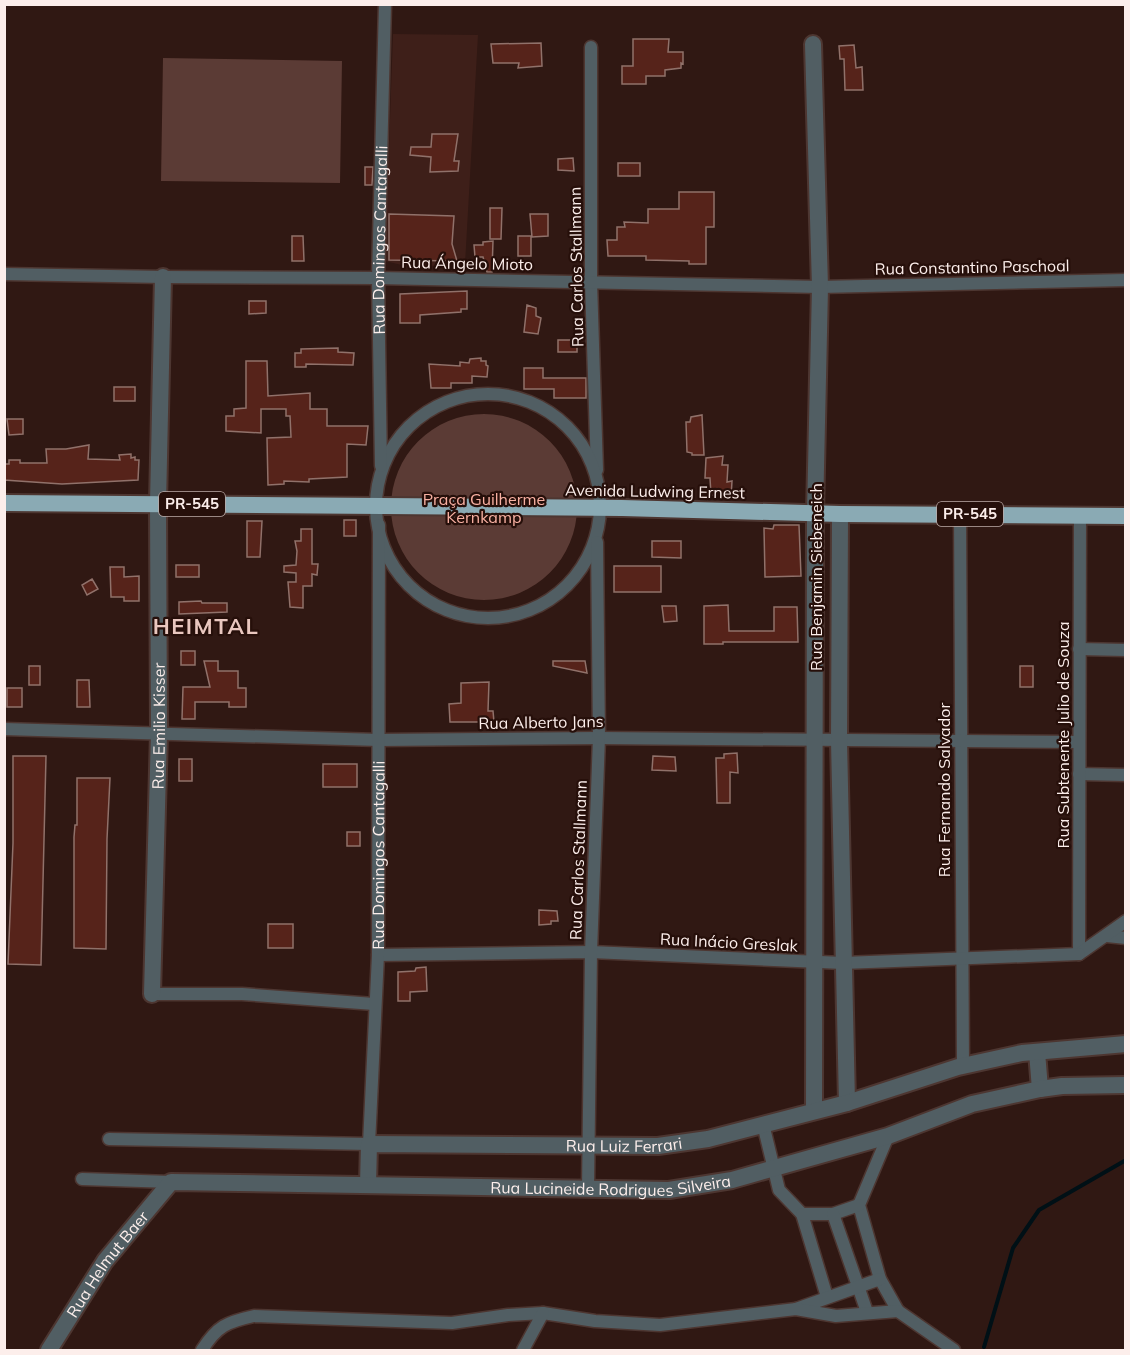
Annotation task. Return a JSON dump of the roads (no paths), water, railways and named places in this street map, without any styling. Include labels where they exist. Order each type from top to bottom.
[{"type":"highway","name":"Avenida Ludwing Ernest","points":[[4,503],[380,505],[840,514],[1125,516]]},
{"type":"street","name":"Rua Domingos Cantagalli","points":[[368,1185],[374,1004],[378,955],[381,473],[378,278],[385,4]]},
{"type":"street","name":"Rua Benjamin Siebeneich","points":[[813,44],[820,287],[815,513],[814,1110]]},
{"type":"street","name":"Rua Carlos Stallmann","points":[[591,47],[591,282],[598,486]]},
{"type":"street","name":"Rua Ángelo Mioto","points":[[4,274],[163,278],[378,278],[820,287]]},
{"type":"street","name":"Rua Emilio Kisser","points":[[152,994],[159,733],[158,503],[163,278]]},
{"type":"street","name":"Rua Constantino Paschoal","points":[[820,287],[1125,280]]},
{"type":"street","points":[[379,525],[383,546],[391,564],[409,586],[429,602],[453,614],[496,619],[543,604],[563,590],[579,572],[591,551],[597,533],[600,508],[593,467],[580,443],[557,418],[544,409],[513,397],[497,394],[462,397],[425,413],[409,426],[395,443],[381,473]]},
{"type":"street","name":"Rua Benjamin Siebeneich","points":[[840,514],[839,741],[847,1102]]},
{"type":"street","name":"Rua Fernando Salvador","points":[[960,514],[963,1066]]},
{"type":"street","name":"Rua Subtenente Julio de Souza","points":[[1079,954],[1080,515]]},
{"type":"street","name":"Rua Carlos Stallmann","points":[[588,1189],[591,952],[599,738],[597,533]]},
{"type":"street","points":[[1079,649],[1125,650]]},
{"type":"street","name":"Rua Alberto Jans","points":[[4,729],[379,740],[599,738],[1078,742]]},
{"type":"street","points":[[1079,774],[1125,775]]},
{"type":"street","points":[[1079,954],[1125,921]]},
{"type":"street","points":[[1107,936],[1125,938]]},
{"type":"street","name":"Rua Inácio Greslak","points":[[378,955],[591,952],[843,963],[1079,954]]},
{"type":"street","points":[[152,994],[242,994],[374,1004]]},
{"type":"street","name":"Rua Luiz Ferrari","points":[[109,1139],[658,1146],[708,1138],[763,1124],[847,1102],[963,1066],[1022,1053],[1125,1044]]},
{"type":"street","points":[[1037,1052],[1040,1089]]},
{"type":"street","name":"Rua Lucineide Rodrigues Silveira","points":[[82,1179],[669,1190],[732,1180],[888,1136],[972,1104],[1062,1086],[1125,1085]]},
{"type":"street","points":[[763,1124],[779,1190],[802,1214],[827,1297]]},
{"type":"street","points":[[888,1136],[859,1205],[880,1279],[898,1311],[954,1350]]},
{"type":"street","name":"Rua Helmut Baer","points":[[49,1350],[105,1261],[171,1182]]},
{"type":"street","points":[[802,1214],[833,1214],[859,1205]]},
{"type":"street","points":[[833,1214],[867,1312]]},
{"type":"street","points":[[202,1350],[213,1334],[232,1321],[254,1316],[452,1323],[508,1315],[543,1313],[595,1321],[660,1325],[796,1309],[880,1279]]},
{"type":"street","points":[[796,1309],[836,1316],[898,1311]]},
{"type":"street","points":[[523,1350],[543,1313]]},
{"type":"waterway","points":[[984,1347],[1013,1248],[1039,1210],[1126,1160]]},
{"type":"district","name":"HEIMTAL","points":[[206,626]]},
{"type":"park label","name":"Praça Guilherme Kernkamp","points":[[484,508]]}]
